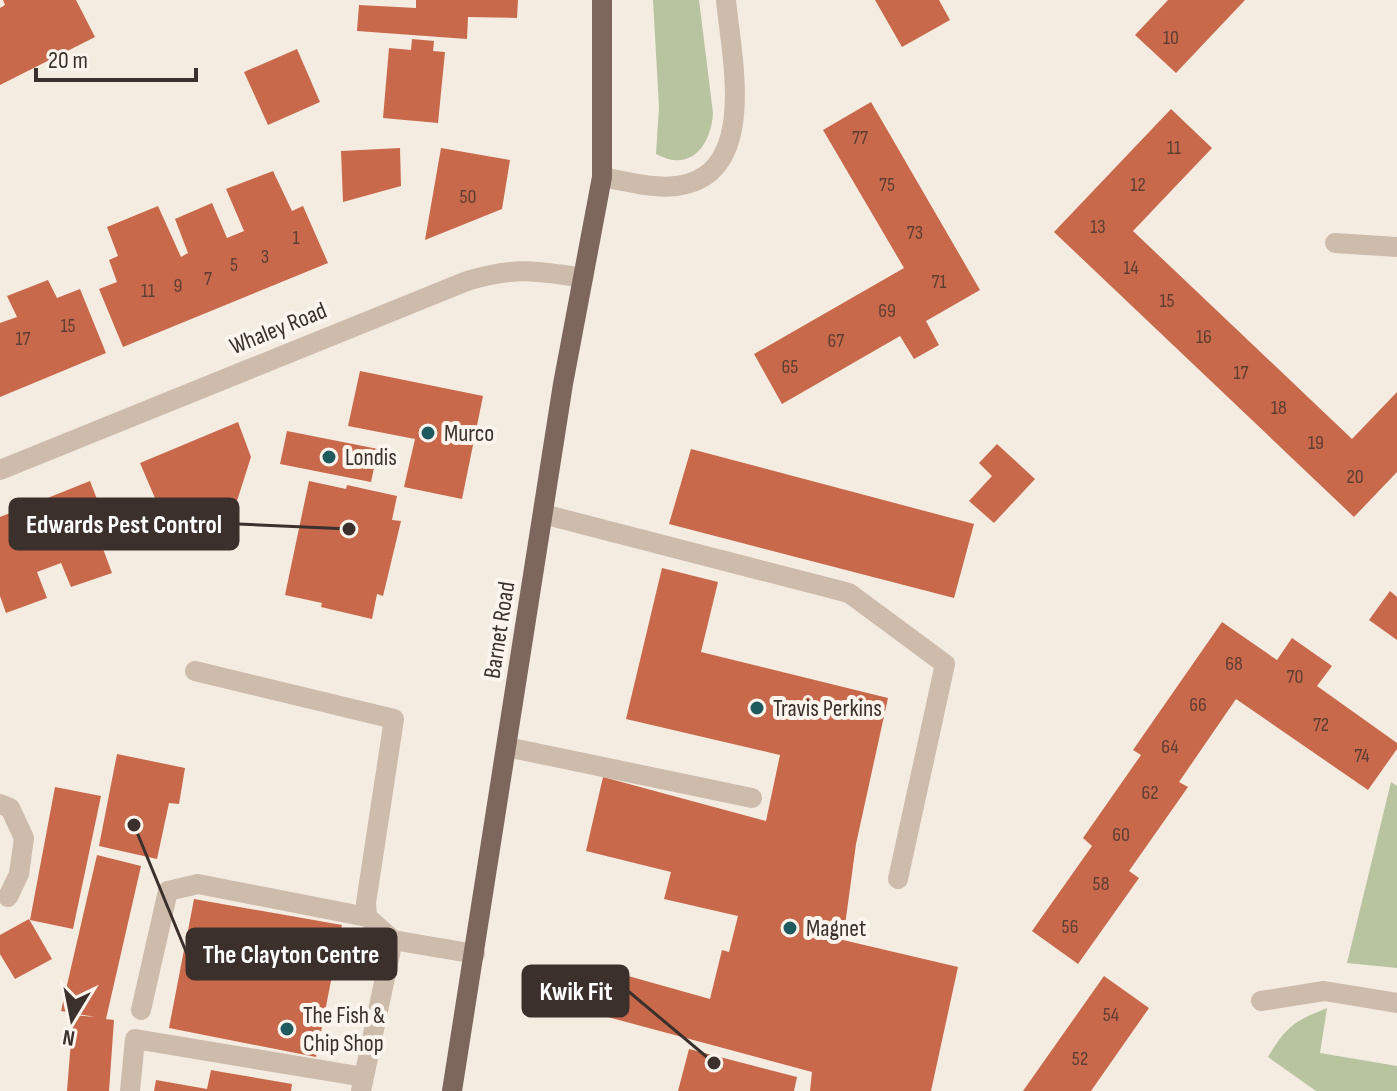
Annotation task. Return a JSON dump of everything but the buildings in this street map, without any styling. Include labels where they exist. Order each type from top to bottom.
[{"type":"main road","name":"Barnet Road","points":[[452,1091],[563,384],[602,177],[602,0]]},
{"type":"street","points":[[602,177],[674,187],[696,182],[713,170],[731,140],[735,118],[726,0]]},
{"type":"street","points":[[1335,243],[1397,247]]},
{"type":"street","name":"Whaley Road","points":[[0,470],[467,281],[501,271],[537,271],[583,278]]},
{"type":"street","points":[[543,514],[849,593],[945,664],[898,879]]},
{"type":"street","points":[[195,671],[394,719],[366,903],[367,917]]},
{"type":"street","points":[[507,747],[752,798]]},
{"type":"street","points":[[0,804],[10,808],[24,838],[19,874],[8,897]]},
{"type":"street","points":[[141,1010],[168,891],[198,884],[367,917],[393,940],[475,954]]},
{"type":"street","points":[[130,1091],[135,1039],[362,1084],[393,940]]},
{"type":"street","points":[[1261,1001],[1324,991],[1397,1003]]},
{"type":"green space","points":[[653,0],[699,0],[713,113],[703,145],[688,158],[679,160],[656,154],[659,107]]},
{"type":"green space","points":[[1391,782],[1397,786],[1397,968],[1347,963]]},
{"type":"green space","points":[[1327,1008],[1320,1053],[1397,1066],[1397,1091],[1316,1091],[1268,1057],[1292,1026]]},
{"type":"place","name":"Murco","points":[[428,433]]},
{"type":"place","name":"Londis","points":[[329,457]]},
{"type":"place","name":"Edwards Pest Control","points":[[349,529]]},
{"type":"place","name":"Travis Perkins","points":[[757,708]]},
{"type":"place","name":"The Clayton Centre","points":[[134,825]]},
{"type":"place","name":"Magnet","points":[[790,928]]},
{"type":"place","name":"The Fish & Chip Shop","points":[[287,1029]]},
{"type":"place","name":"Kwik Fit","points":[[714,1063]]}]
